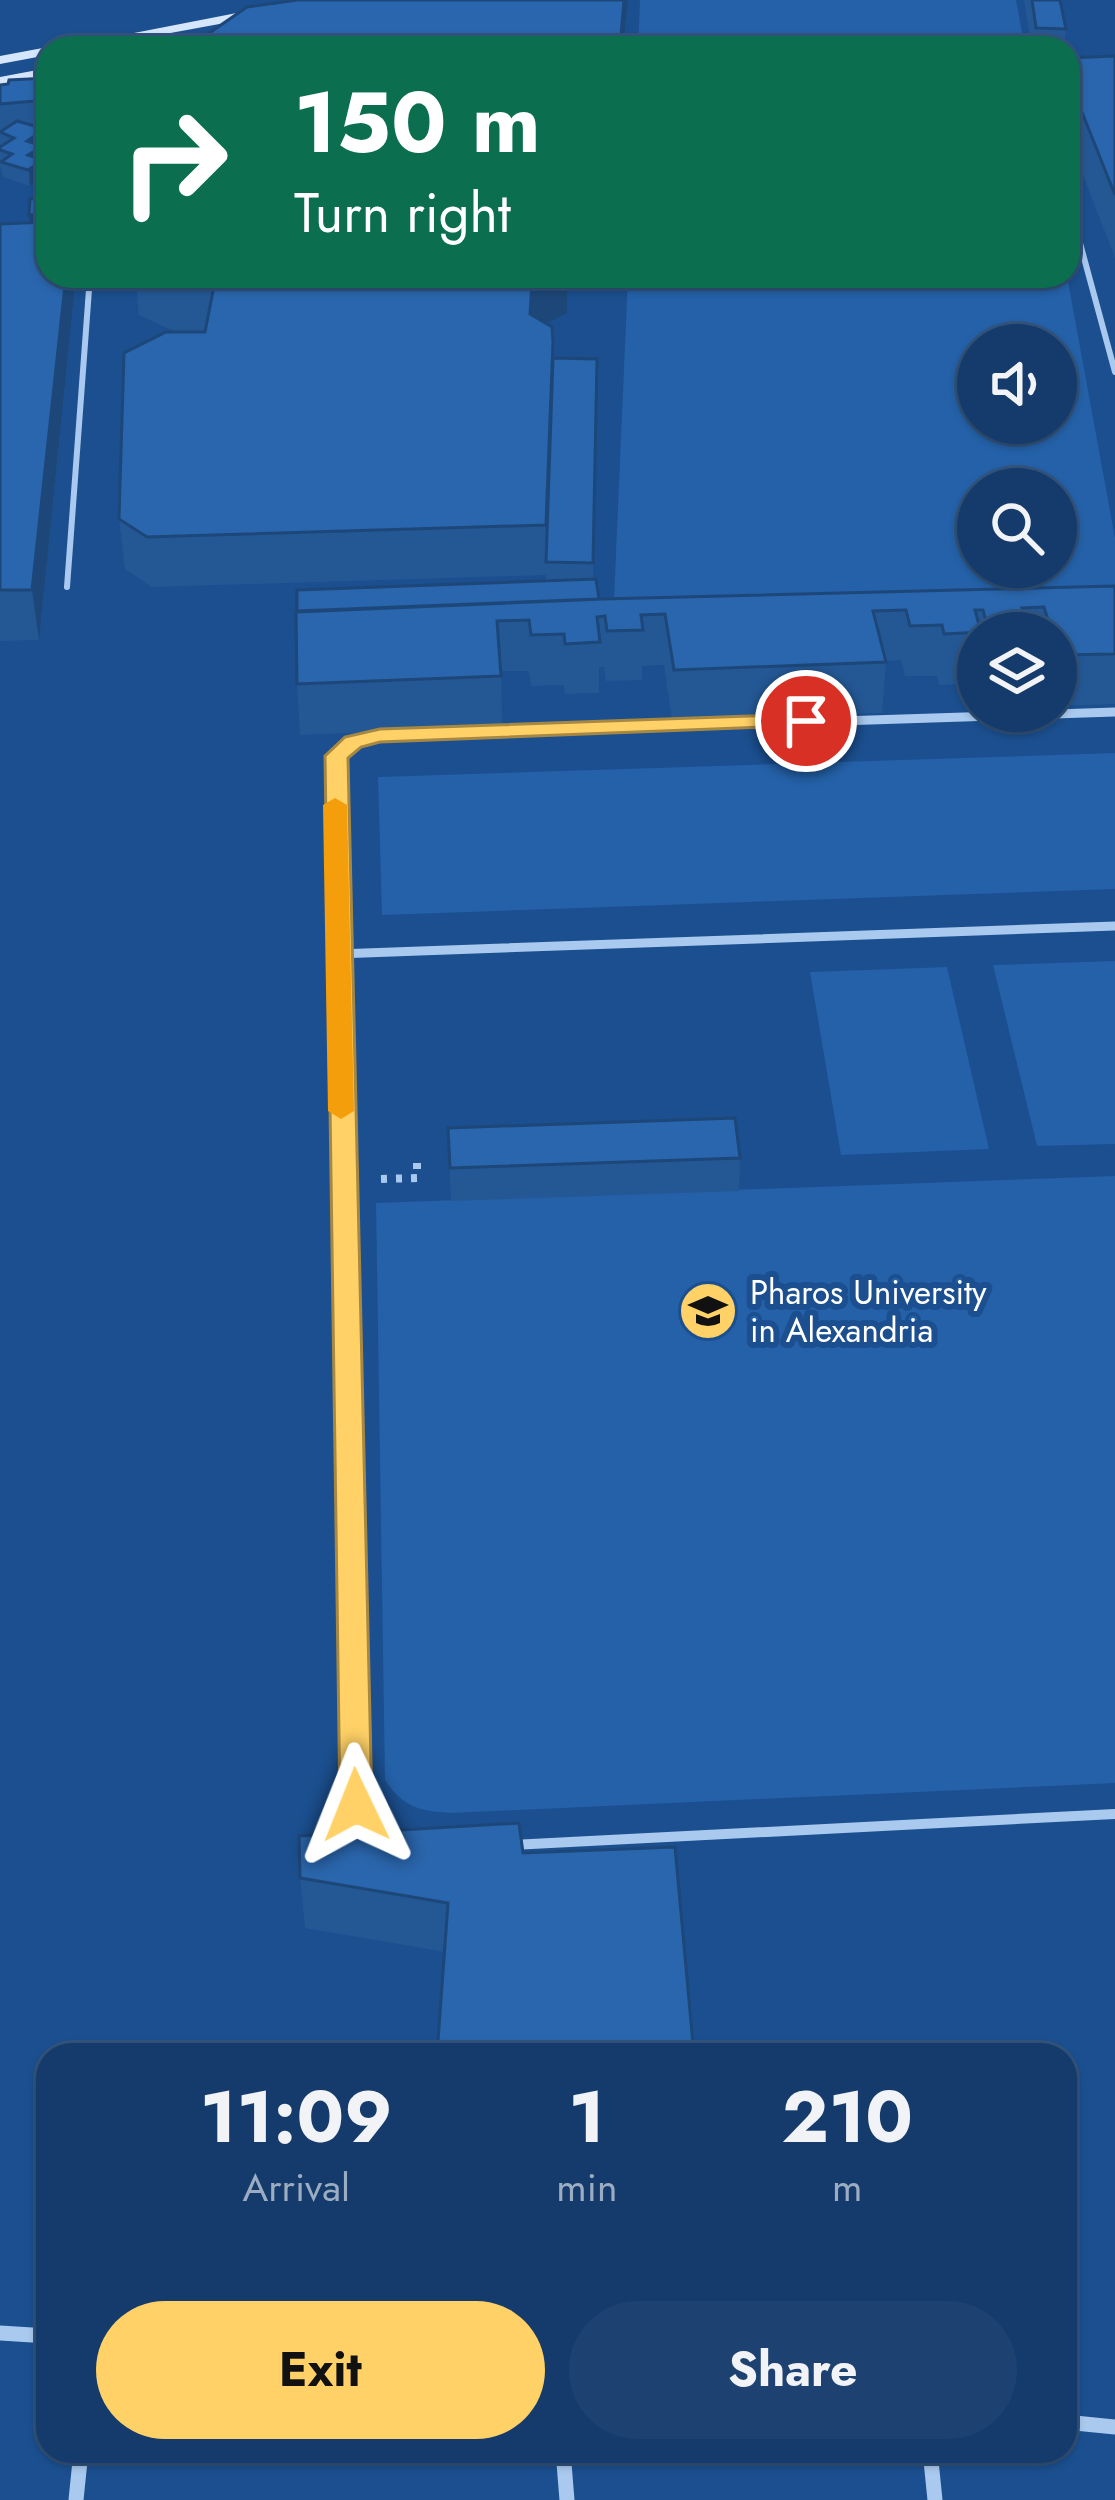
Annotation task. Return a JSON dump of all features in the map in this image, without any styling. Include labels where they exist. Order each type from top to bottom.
[{"type":"main road","points":[[130,36],[289,7]]},
{"type":"main road","points":[[0,60],[36,53]]},
{"type":"main road","points":[[0,82],[36,75]]},
{"type":"street","points":[[0,2333],[36,2335]]},
{"type":"street","points":[[1077,2423],[1115,2427]]},
{"type":"street","points":[[76,2500],[80,2463]]},
{"type":"street","points":[[564,2463],[567,2500]]},
{"type":"street","points":[[931,2463],[935,2500]]},
{"type":"lane","points":[[1080,243],[1115,372]]},
{"type":"lane","points":[[67,587],[89,288]]},
{"type":"lane","points":[[402,1846],[366,1822],[356,1805],[354,1786],[336,756],[353,742],[380,736],[1115,712]]},
{"type":"lane","points":[[338,954],[1115,926]]},
{"type":"lane","points":[[496,1846],[1115,1814]]},
{"type":"path","points":[[342,1180],[417,1178],[417,1156]]},
{"type":"shaded area","points":[[640,0],[1016,0],[1023,36],[638,36]]},
{"type":"shaded area","points":[[627,288],[1069,288],[1076,324],[957,324],[957,444],[1077,444],[1077,331],[1115,538],[1115,630],[1077,631],[1077,612],[957,612],[957,635],[612,645]]},
{"type":"shaded area","points":[[1115,753],[1115,889],[382,915],[378,777]]},
{"type":"shaded area","points":[[1115,961],[1115,1144],[1037,1146],[993,965]]},
{"type":"shaded area","points":[[947,967],[989,1149],[841,1155],[810,972]]},
{"type":"shaded area","points":[[1115,1176],[1115,1783],[450,1813],[413,1806],[392,1789],[385,1780],[376,1203]]},
{"type":"building","points":[[298,0],[624,0],[621,36],[208,34],[247,7]]},
{"type":"building","points":[[1032,0],[1060,0],[1066,29],[1036,28]]},
{"type":"building","points":[[1115,56],[1115,195],[1080,107],[1080,57]]},
{"type":"building","points":[[36,79],[36,100],[0,104],[0,85]]},
{"type":"building","points":[[17,121],[36,126],[36,135],[27,141],[36,144],[36,150],[28,155],[36,158],[36,165],[28,170],[1,162],[12,154],[0,147],[14,138],[0,132]]},
{"type":"building","points":[[30,199],[36,199],[36,214],[29,215]]},
{"type":"building","points":[[36,222],[36,288],[65,288],[32,590],[0,590],[0,224]]},
{"type":"building","points":[[214,288],[532,288],[530,314],[552,327],[553,341],[546,525],[147,537],[119,519],[124,353],[166,332],[205,332]]},
{"type":"building","points":[[553,358],[597,359],[593,563],[546,562]]},
{"type":"building","points":[[596,579],[599,599],[297,611],[297,590]]},
{"type":"building","points":[[1115,586],[1115,654],[1077,655],[1077,612],[1046,612],[1044,607],[1022,608],[1023,612],[957,612],[957,633],[944,634],[942,625],[910,626],[906,610],[873,611],[886,662],[674,670],[665,614],[641,615],[643,630],[607,631],[605,616],[597,617],[600,642],[565,644],[564,634],[531,635],[529,620],[497,621],[501,676],[297,684],[296,612]]},
{"type":"building","points":[[735,1118],[740,1158],[450,1168],[448,1128]]},
{"type":"building","points":[[519,1823],[523,1853],[675,1847],[693,2043],[438,2043],[448,1903],[300,1878],[299,1836]]},
{"type":"slow traffic","points":[[335,805],[341,1111]]},
{"type":"place","name":"Pharos University in Alexandria","points":[[708,1311]]},
{"type":"route","points":[[356,1805],[336,756],[353,742],[380,736],[806,721]]}]
